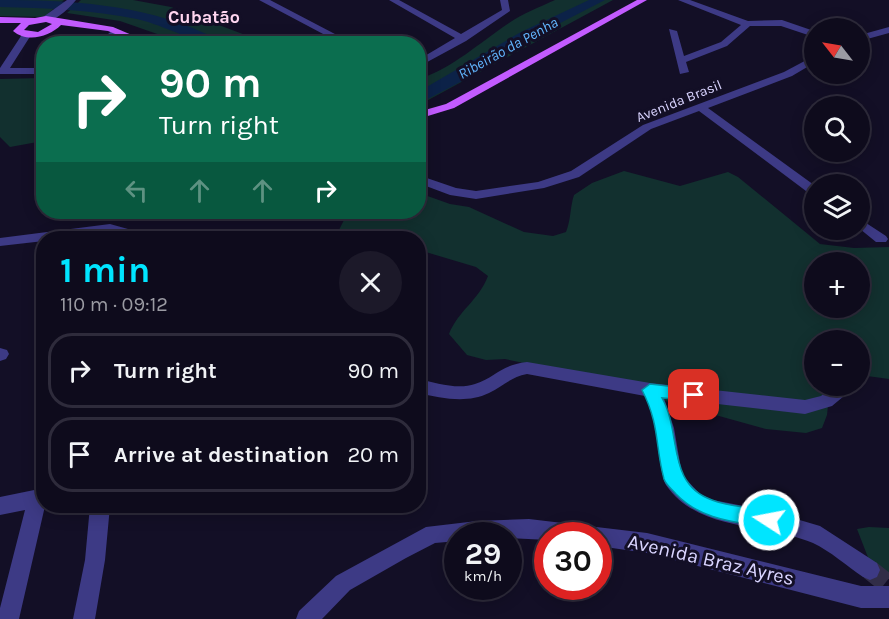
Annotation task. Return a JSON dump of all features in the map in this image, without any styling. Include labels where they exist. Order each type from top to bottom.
[{"type":"main road","points":[[426,114],[450,106],[643,0]]},
{"type":"main road","points":[[30,35],[56,27],[53,17]]},
{"type":"main road","points":[[30,35],[21,26],[53,17]]},
{"type":"main road","points":[[0,20],[53,17],[113,30],[128,36]]},
{"type":"main road","points":[[0,29],[30,35],[113,30]]},
{"type":"street","points":[[53,17],[72,0]]},
{"type":"street","points":[[263,0],[334,36]]},
{"type":"street","points":[[393,0],[463,39]]},
{"type":"street","points":[[426,60],[506,11],[505,0]]},
{"type":"street","points":[[682,0],[747,24],[765,21],[782,23],[804,31]]},
{"type":"street","points":[[681,61],[724,44],[747,24]]},
{"type":"street","points":[[107,36],[113,30]]},
{"type":"street","points":[[870,35],[889,30]]},
{"type":"street","points":[[672,31],[684,72]]},
{"type":"street","points":[[1,71],[30,35]]},
{"type":"street","name":"Avenida Brasil","points":[[426,182],[454,192],[476,195],[540,185],[575,174],[647,127],[789,74],[804,65]]},
{"type":"street","points":[[1,71],[36,70]]},
{"type":"street","points":[[700,107],[804,184]]},
{"type":"street","points":[[95,231],[110,228],[120,231]]},
{"type":"street","points":[[870,231],[881,239]]},
{"type":"street","points":[[0,242],[36,239]]},
{"type":"street","points":[[426,387],[462,393],[475,391],[507,371],[527,368],[650,390],[805,407],[821,405],[836,396]]},
{"type":"street","points":[[650,390],[658,405],[665,428],[673,479],[693,500],[710,508],[769,520],[820,536],[870,570]]},
{"type":"street","points":[[0,506],[36,498]]},
{"type":"street","points":[[8,619],[36,512]]},
{"type":"street","points":[[84,619],[95,560],[99,513]]},
{"type":"street","name":"Avenida Braz Ayres","points":[[306,619],[343,583],[433,534],[487,529],[529,528],[636,541],[861,597],[889,597]]},
{"type":"green space","points":[[0,0],[64,0],[44,17],[0,16]]},
{"type":"green space","points":[[81,0],[133,0],[171,7],[248,36],[163,36],[120,21],[67,13]]},
{"type":"green space","points":[[555,0],[613,0],[426,101],[426,76],[455,62],[520,16]]},
{"type":"green space","points":[[36,78],[36,142],[10,147],[0,137],[0,79]]},
{"type":"green space","points":[[624,171],[680,186],[728,172],[738,177],[804,231],[804,240],[854,248],[889,247],[889,379],[870,376],[870,330],[804,330],[804,396],[829,396],[827,415],[822,428],[806,433],[766,429],[543,367],[505,359],[486,360],[467,355],[449,334],[488,276],[476,267],[426,252],[426,231],[338,231],[344,219],[426,219],[426,195],[450,204],[469,207],[524,232],[553,236],[566,232],[574,195],[592,183]]},
{"type":"green space","points":[[889,528],[889,575],[869,560],[857,529]]},
{"type":"waterway","name":"Ribeirão da Penha","points":[[426,95],[461,76],[526,35],[599,0]]},
{"type":"waterway","name":"Ribeirão da Penha","points":[[0,3],[68,6],[113,11],[157,20],[200,36]]},
{"type":"tunnel","points":[[870,570],[889,585]]},
{"type":"district","name":"Cubatão","points":[[204,17]]},
{"type":"route","points":[[694,395],[650,390],[658,405],[665,428],[669,466],[673,479],[693,500],[710,508],[769,520]]}]
